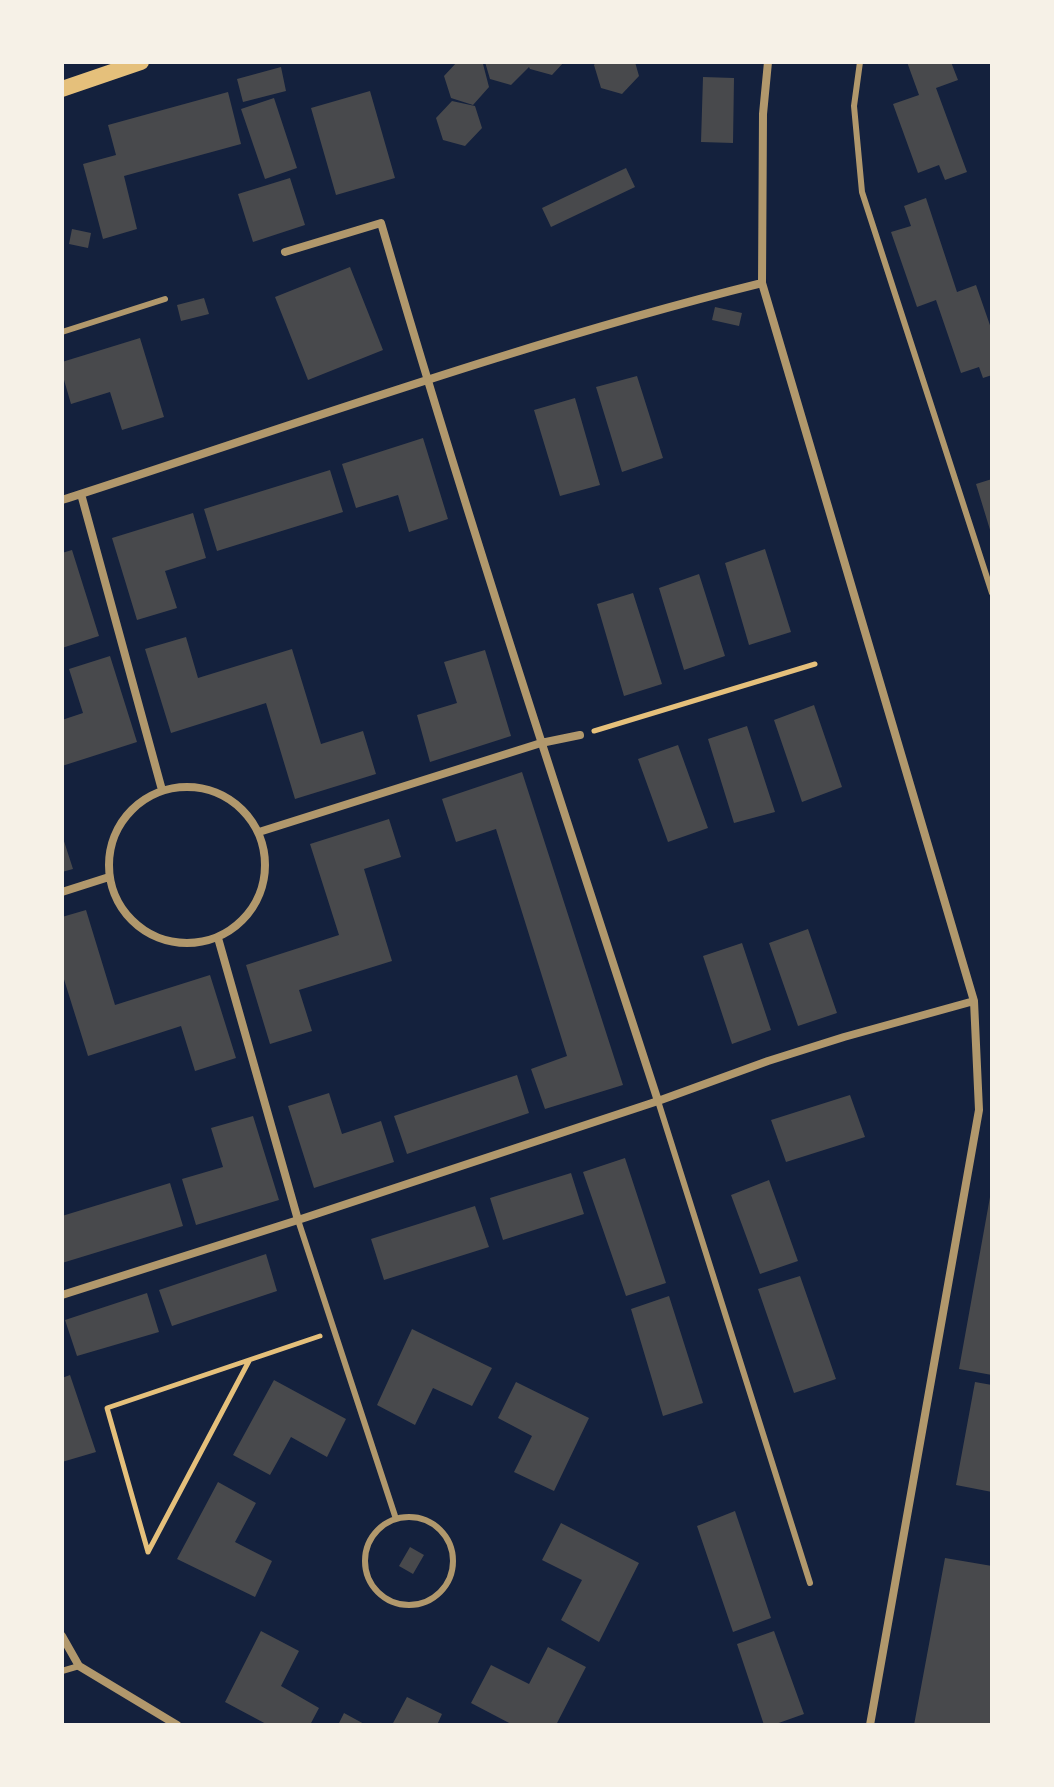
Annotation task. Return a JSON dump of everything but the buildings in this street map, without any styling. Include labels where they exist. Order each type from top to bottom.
[{"type":"main road","points":[[62,89],[141,62]]},
{"type":"street","points":[[768,62],[763,114],[762,283],[974,1001],[979,1110],[870,1725]]},
{"type":"street","points":[[285,252],[381,223],[541,743],[658,1101]]},
{"type":"street","points":[[62,500],[427,379],[678,304],[762,283]]},
{"type":"street","points":[[81,494],[162,790]]},
{"type":"street","points":[[259,832],[541,743],[580,735]]},
{"type":"street","points":[[185,786],[208,788],[229,797],[246,812],[259,832],[266,862],[261,893],[244,920],[218,938],[190,944],[162,940],[137,926],[118,904],[109,877],[108,855],[114,834],[126,814],[142,800],[162,790],[185,786]]},
{"type":"street","points":[[62,892],[109,877]]},
{"type":"street","points":[[218,938],[298,1220]]},
{"type":"street","points":[[62,1295],[658,1101],[814,1046],[974,1001]]},
{"type":"street","points":[[62,1636],[79,1666],[177,1725]]},
{"type":"lane","points":[[860,62],[854,106],[862,192],[992,593]]},
{"type":"lane","points":[[62,332],[165,299]]},
{"type":"lane","points":[[658,1101],[810,1583]]},
{"type":"lane","points":[[298,1220],[396,1519]]},
{"type":"lane","points":[[411,1517],[426,1520],[448,1540],[453,1555],[453,1570],[442,1592],[417,1605],[401,1605],[386,1599],[370,1582],[365,1567],[366,1551],[372,1538],[382,1526],[396,1519],[411,1517]]},
{"type":"lane","points":[[62,1671],[79,1666]]},
{"type":"path","points":[[580,735],[815,664]]},
{"type":"path","points":[[249,1360],[148,1552],[107,1408],[249,1360],[334,1332]]}]
